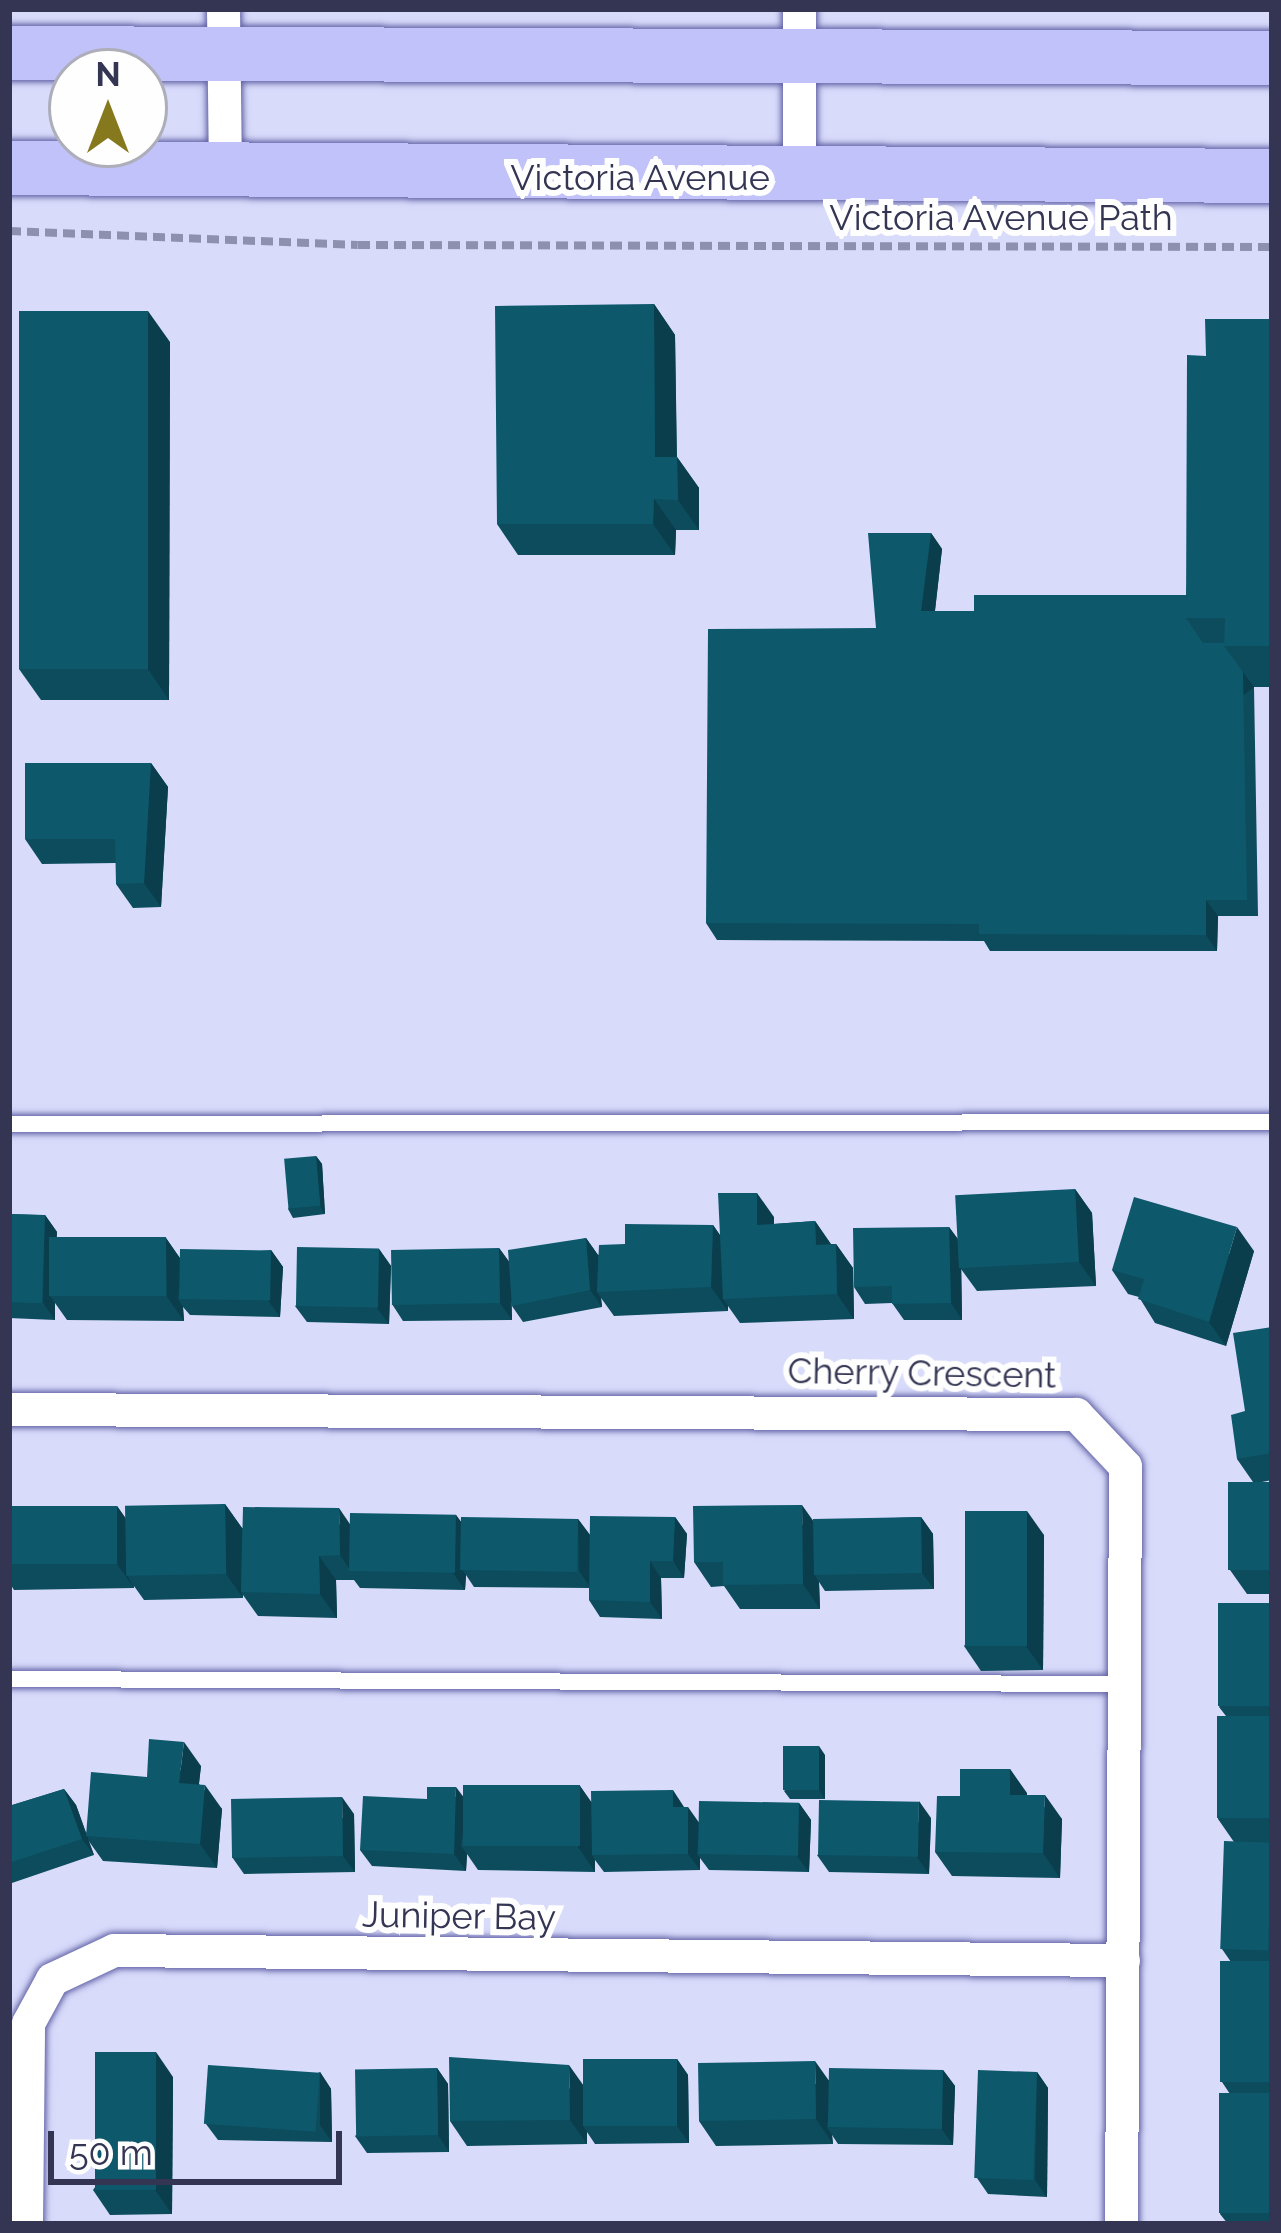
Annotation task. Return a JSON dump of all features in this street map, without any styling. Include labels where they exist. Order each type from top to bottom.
[{"type":"main road","points":[[22,54],[222,31],[799,33],[1272,58]]},
{"type":"main road","name":"Victoria Avenue","points":[[9,169],[225,176],[1272,176]]},
{"type":"street","points":[[222,31],[225,176]]},
{"type":"street","points":[[799,33],[799,178]]},
{"type":"street","name":"Cherry Crescent","points":[[9,1409],[1076,1414],[1125,1466],[1120,2224]]},
{"type":"street","name":"Juniper Bay","points":[[26,2224],[28,2023],[52,1979],[114,1950],[1124,1960]]},
{"type":"lane","points":[[9,1124],[1272,1123]]},
{"type":"lane","points":[[9,1679],[1123,1684]]},
{"type":"path","name":"Victoria Avenue Path","points":[[9,231],[358,245],[1272,247]]},
{"type":"building","points":[[654,304],[655,457],[677,457],[678,500],[654,499],[653,524],[497,524],[495,306]]},
{"type":"building","points":[[19,311],[148,311],[148,669],[19,669]]},
{"type":"building","points":[[1205,319],[1272,319],[1272,646],[1224,646],[1225,618],[1186,618],[1187,355],[1206,356]]},
{"type":"building","points":[[868,533],[931,533],[921,611],[974,611],[974,595],[1186,595],[1186,618],[1203,643],[1224,643],[1243,672],[1247,900],[1206,900],[1206,935],[979,934],[979,924],[706,923],[708,629],[876,628]]},
{"type":"building","points":[[25,763],[151,763],[144,883],[116,884],[115,839],[25,839]]},
{"type":"building","points":[[316,1156],[320,1206],[288,1209],[284,1159]]},
{"type":"building","points":[[1075,1189],[1079,1262],[959,1268],[955,1195]]},
{"type":"building","points":[[718,1193],[757,1193],[757,1225],[815,1221],[816,1245],[836,1244],[837,1294],[723,1299]]},
{"type":"building","points":[[1134,1197],[1237,1227],[1209,1322],[1138,1299],[1144,1279],[1112,1270]]},
{"type":"building","points":[[9,1214],[45,1215],[42,1303],[9,1302]]},
{"type":"building","points":[[625,1224],[713,1225],[711,1287],[597,1292],[599,1245],[625,1244]]},
{"type":"building","points":[[949,1227],[951,1303],[892,1304],[892,1286],[854,1287],[853,1228]]},
{"type":"building","points":[[49,1237],[166,1237],[166,1296],[49,1296]]},
{"type":"building","points":[[586,1238],[590,1290],[512,1306],[508,1250]]},
{"type":"building","points":[[297,1247],[379,1248],[378,1307],[296,1306]]},
{"type":"building","points":[[499,1248],[500,1303],[392,1305],[391,1250]]},
{"type":"building","points":[[180,1249],[271,1251],[270,1301],[179,1299]]},
{"type":"building","points":[[1272,1327],[1272,1453],[1237,1459],[1231,1415],[1245,1411],[1233,1333]]},
{"type":"building","points":[[1228,1482],[1272,1482],[1272,1570],[1228,1570]]},
{"type":"building","points":[[225,1504],[226,1574],[126,1576],[125,1506]]},
{"type":"building","points":[[802,1505],[803,1584],[723,1585],[723,1562],[694,1562],[693,1506]]},
{"type":"building","points":[[9,1506],[117,1506],[117,1564],[9,1564]]},
{"type":"building","points":[[243,1507],[339,1508],[340,1555],[319,1556],[320,1594],[241,1592]]},
{"type":"building","points":[[965,1511],[1027,1511],[1027,1646],[965,1646]]},
{"type":"building","points":[[350,1513],[456,1515],[455,1573],[349,1571]]},
{"type":"building","points":[[590,1516],[675,1517],[673,1561],[650,1561],[650,1602],[589,1600]]},
{"type":"building","points":[[461,1517],[578,1519],[577,1572],[460,1570]]},
{"type":"building","points":[[921,1517],[922,1573],[814,1575],[813,1519]]},
{"type":"building","points":[[1218,1603],[1272,1603],[1272,1706],[1218,1706]]},
{"type":"building","points":[[1217,1716],[1272,1716],[1272,1818],[1217,1818]]},
{"type":"building","points":[[149,1739],[184,1742],[179,1783],[205,1785],[200,1844],[86,1836],[91,1772],[147,1777]]},
{"type":"building","points":[[783,1746],[819,1746],[819,1790],[783,1790]]},
{"type":"building","points":[[960,1769],[1010,1769],[1010,1795],[1045,1795],[1043,1853],[935,1852],[937,1796],[960,1796]]},
{"type":"building","points":[[463,1785],[580,1785],[580,1846],[463,1846]]},
{"type":"building","points":[[427,1787],[456,1787],[454,1854],[360,1850],[363,1796],[427,1799]]},
{"type":"building","points":[[64,1789],[82,1839],[9,1863],[9,1806]]},
{"type":"building","points":[[673,1790],[673,1807],[688,1807],[688,1854],[592,1855],[591,1791]]},
{"type":"building","points":[[342,1797],[343,1856],[232,1858],[231,1799]]},
{"type":"building","points":[[819,1800],[919,1802],[918,1857],[818,1855]]},
{"type":"building","points":[[699,1801],[799,1803],[798,1856],[698,1854]]},
{"type":"building","points":[[1224,1841],[1272,1843],[1268,1951],[1220,1949]]},
{"type":"building","points":[[1220,1961],[1272,1961],[1272,2082],[1220,2082]]},
{"type":"building","points":[[95,2052],[156,2052],[156,2190],[95,2190]]},
{"type":"building","points":[[449,2057],[569,2065],[570,2120],[450,2121]]},
{"type":"building","points":[[583,2059],[677,2059],[677,2126],[583,2126]]},
{"type":"building","points":[[815,2061],[816,2119],[699,2121],[698,2063]]},
{"type":"building","points":[[208,2065],[320,2073],[316,2132],[204,2124]]},
{"type":"building","points":[[437,2068],[438,2135],[356,2136],[355,2069]]},
{"type":"building","points":[[829,2068],[943,2070],[942,2129],[828,2127]]},
{"type":"building","points":[[978,2070],[1037,2072],[1033,2180],[974,2178]]},
{"type":"building","points":[[1219,2093],[1272,2093],[1272,2213],[1219,2213]]}]
